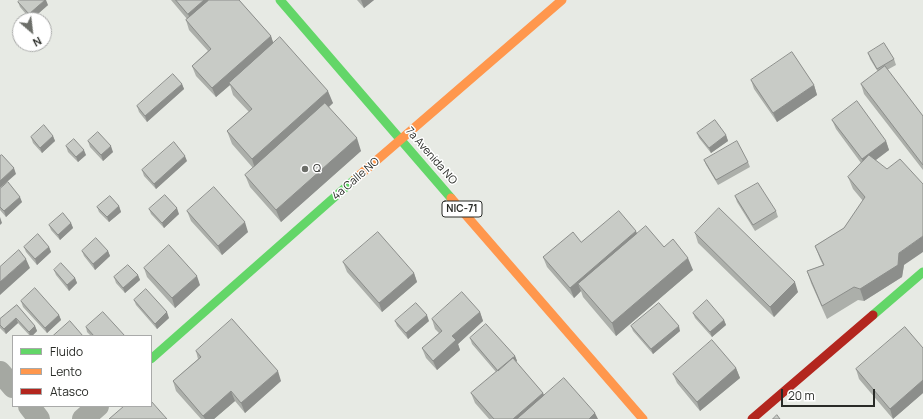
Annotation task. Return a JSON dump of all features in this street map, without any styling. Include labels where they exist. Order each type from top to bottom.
[{"type":"main road","name":"7a Avenida NO","points":[[280,0],[642,419]]},
{"type":"main road","name":"4a Calle NO","points":[[152,358],[401,139],[562,0]]},
{"type":"main road","points":[[752,419],[923,272]]},
{"type":"street","points":[[0,372],[12,387]]},
{"type":"street","points":[[30,407],[40,419]]},
{"type":"street","points":[[83,419],[97,407]]},
{"type":"building","points":[[20,0],[45,0],[31,12],[27,12],[18,2]]},
{"type":"building","points":[[176,0],[204,0],[188,14]]},
{"type":"building","points":[[209,0],[239,0],[271,36],[212,88],[192,66],[211,49],[186,20]]},
{"type":"building","points":[[280,37],[328,91],[252,159],[227,131],[252,109],[229,83]]},
{"type":"building","points":[[884,43],[894,59],[877,69],[868,53]]},
{"type":"building","points":[[792,52],[814,85],[773,113],[751,80]]},
{"type":"building","points":[[885,66],[923,116],[923,165],[861,84]]},
{"type":"building","points":[[173,74],[182,84],[145,116],[137,106]]},
{"type":"building","points":[[857,101],[886,141],[862,159],[832,120]]},
{"type":"building","name":"Q","points":[[325,103],[357,138],[276,210],[245,175]]},
{"type":"building","points":[[715,120],[726,135],[709,148],[697,133]]},
{"type":"building","points":[[44,125],[53,136],[40,148],[31,137]]},
{"type":"building","points":[[98,132],[111,146],[101,155],[88,141]]},
{"type":"building","points":[[74,139],[84,150],[76,157],[66,146]]},
{"type":"building","points":[[737,141],[748,162],[716,180],[704,160]]},
{"type":"building","points":[[174,142],[185,156],[154,184],[142,170]]},
{"type":"building","points":[[2,155],[14,168],[0,181],[0,156]]},
{"type":"building","points":[[869,155],[887,169],[900,159],[923,184],[923,236],[899,253],[898,265],[860,289],[854,287],[822,306],[807,271],[824,265],[815,246],[844,228],[865,197],[848,177]]},
{"type":"building","points":[[8,182],[20,197],[4,211],[0,207],[0,189]]},
{"type":"building","points":[[758,183],[776,211],[753,225],[735,196]]},
{"type":"building","points":[[214,187],[245,222],[218,246],[187,211]]},
{"type":"building","points":[[165,195],[177,208],[162,223],[149,209]]},
{"type":"building","points":[[110,196],[119,206],[107,217],[97,207]]},
{"type":"building","points":[[719,208],[795,282],[770,307],[695,233]]},
{"type":"building","points":[[619,211],[636,231],[570,288],[543,257],[573,232],[581,242]]},
{"type":"building","points":[[63,213],[71,223],[58,235],[49,225]]},
{"type":"building","points":[[646,226],[664,247],[673,239],[688,258],[612,323],[578,284]]},
{"type":"building","points":[[378,232],[414,273],[379,303],[343,262]]},
{"type":"building","points":[[38,234],[49,247],[35,259],[24,247]]},
{"type":"building","points":[[96,238],[108,251],[93,264],[82,251]]},
{"type":"building","points":[[169,245],[197,276],[172,298],[144,268]]},
{"type":"building","points":[[19,250],[26,259],[0,282],[0,267]]},
{"type":"building","points":[[61,263],[75,278],[67,285],[54,270]]},
{"type":"building","points":[[128,265],[138,275],[123,288],[114,277]]},
{"type":"building","points":[[35,288],[59,315],[45,328],[21,301]]},
{"type":"building","points":[[146,289],[167,312],[155,324],[134,300]]},
{"type":"building","points":[[462,292],[480,312],[452,336],[456,340],[433,361],[422,348],[442,331],[432,319]]},
{"type":"building","points":[[707,300],[724,320],[710,332],[693,313]]},
{"type":"building","points":[[416,303],[427,315],[406,333],[395,321]]},
{"type":"building","points":[[659,303],[679,326],[651,349],[631,326]]},
{"type":"building","points":[[17,305],[35,326],[29,332],[16,318],[4,329],[0,325],[0,319]]},
{"type":"building","points":[[103,312],[124,335],[93,335],[86,327]]},
{"type":"building","points":[[232,319],[278,371],[241,403],[231,391],[203,416],[173,381],[201,357],[196,351]]},
{"type":"building","points":[[70,321],[82,335],[54,335]]},
{"type":"building","points":[[486,324],[515,356],[498,371],[470,338]]},
{"type":"building","points":[[905,327],[923,348],[923,380],[890,409],[856,369]]},
{"type":"building","points":[[712,340],[736,368],[697,402],[673,374]]},
{"type":"building","points":[[513,358],[543,393],[513,419],[494,419],[471,393]]},
{"type":"building","points":[[564,378],[595,413],[589,419],[517,419]]},
{"type":"building","points":[[152,402],[167,419],[109,419],[123,407],[152,407]]},
{"type":"building","points":[[777,415],[780,419],[773,419]]},
{"type":"traffic: fast","points":[[280,0],[451,198]]},
{"type":"traffic: fast","points":[[152,358],[355,179]]},
{"type":"traffic: fast","points":[[873,315],[923,272]]},
{"type":"traffic: slow","points":[[355,179],[562,0]]},
{"type":"traffic: slow","points":[[451,198],[643,419]]},
{"type":"traffic: jam","points":[[752,419],[873,315]]},
{"type":"place","name":"Q","points":[[305,169]]}]
